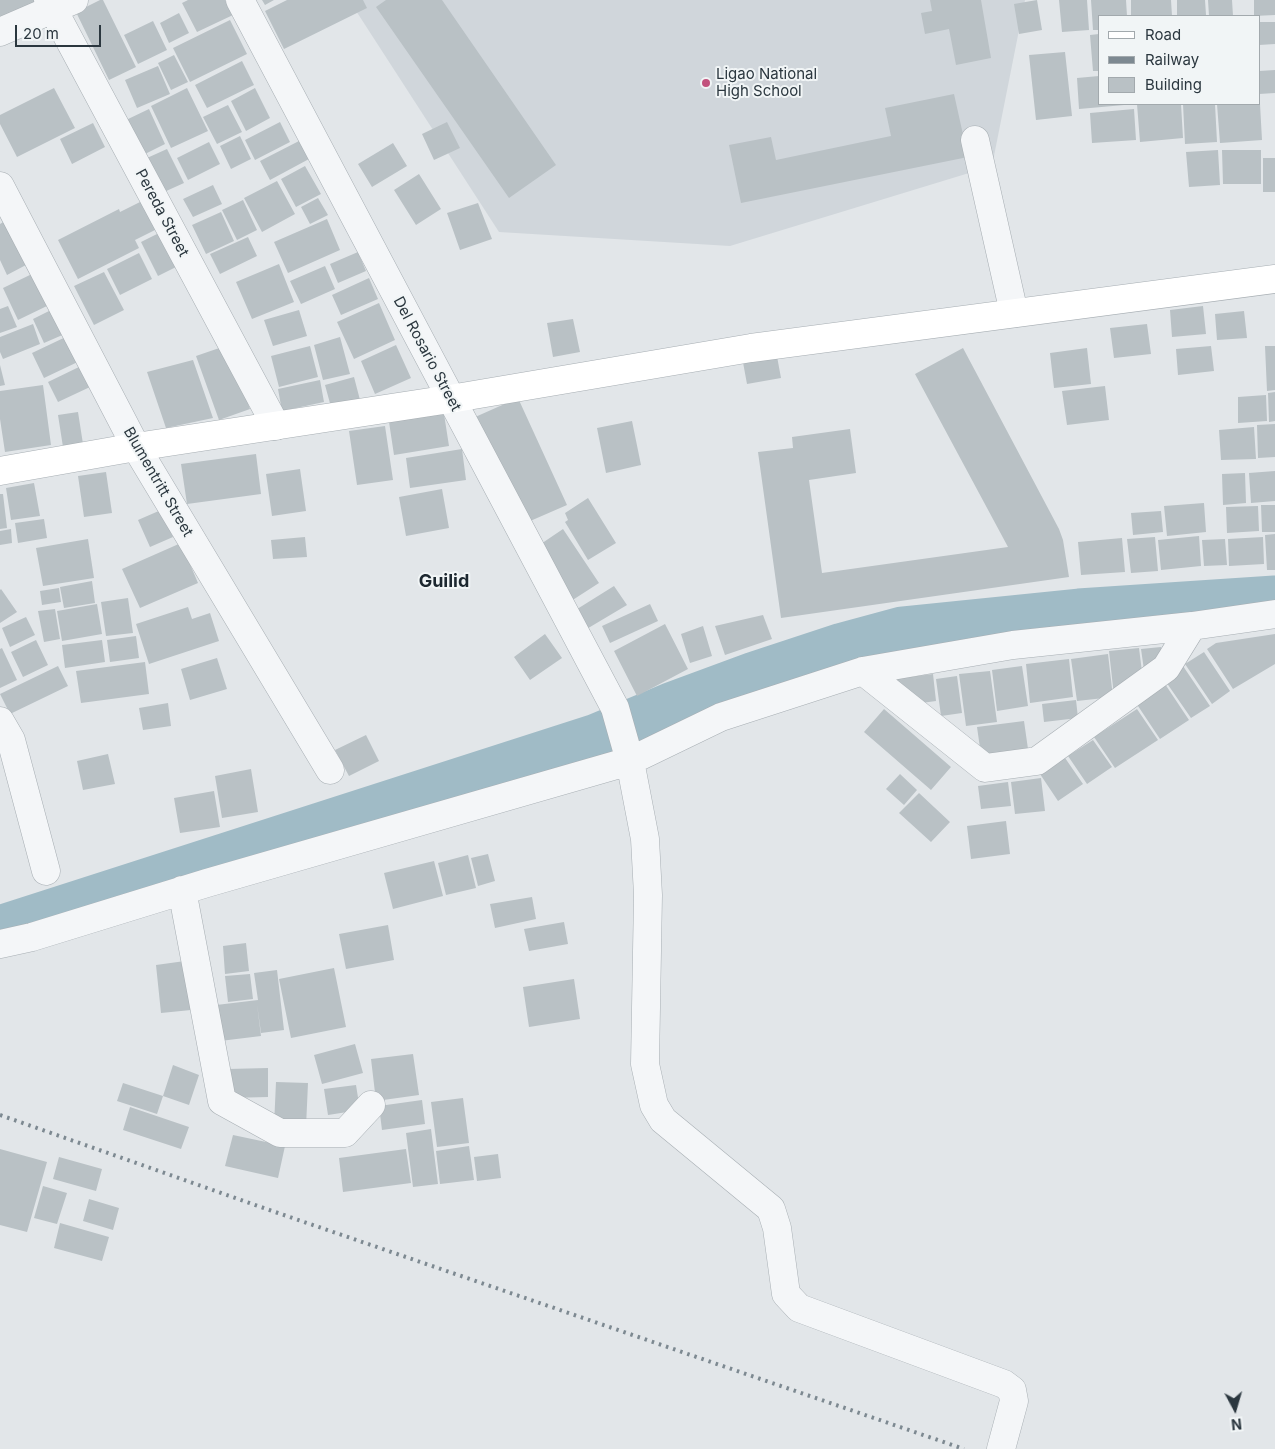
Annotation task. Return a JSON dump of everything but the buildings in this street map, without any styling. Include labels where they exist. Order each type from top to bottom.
[{"type":"street","name":"Del Rosario Street","points":[[240,0],[615,708],[628,756],[644,839],[648,895],[645,1064],[654,1105],[663,1120],[771,1209],[777,1228],[786,1294],[799,1308],[1004,1384],[1012,1390],[1014,1400],[1001,1449]]},
{"type":"street","points":[[0,32],[59,3]]},
{"type":"street","name":"Pereda Street","points":[[59,3],[276,426]]},
{"type":"street","points":[[975,140],[1014,313]]},
{"type":"street","name":"Blumentritt Street","points":[[0,186],[136,447],[330,770]]},
{"type":"street","points":[[0,471],[136,447],[450,399],[751,348],[1275,280]]},
{"type":"street","points":[[0,944],[32,937],[628,756],[722,717],[863,671],[1013,645],[1192,626],[1275,614]]},
{"type":"street","points":[[863,671],[985,768],[1037,761],[1166,668],[1192,626]]},
{"type":"street","points":[[0,721],[10,740],[46,872]]},
{"type":"street","points":[[182,890],[222,1101],[280,1133],[345,1133],[371,1106]]},
{"type":"shaded area","name":"Ligao National High School","points":[[349,0],[1025,0],[992,166],[730,246],[499,232]]},
{"type":"waterway","points":[[0,931],[597,739],[671,708],[755,677],[843,648],[902,632],[1079,614],[1275,601]]},
{"type":"railway","points":[[0,1115],[278,1213],[964,1449]]},
{"type":"place","name":"Ligao National High School","points":[[706,83]]},
{"type":"district","name":"Guilid","points":[[444,582]]}]
